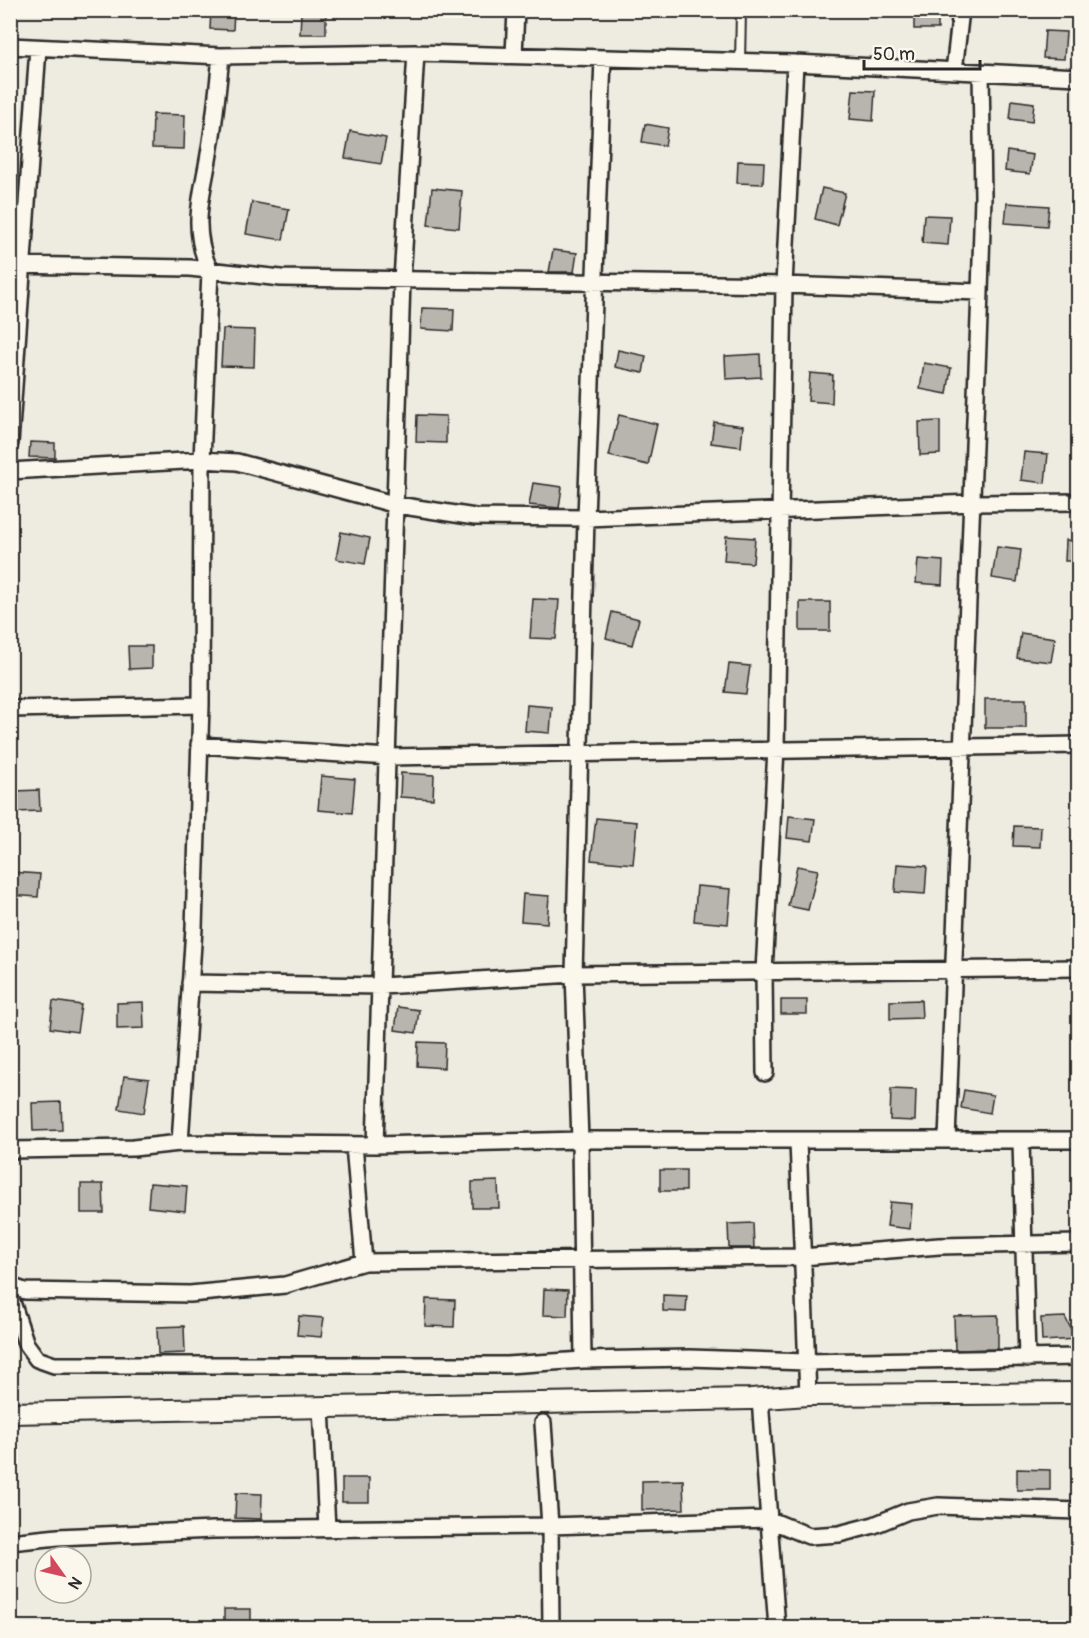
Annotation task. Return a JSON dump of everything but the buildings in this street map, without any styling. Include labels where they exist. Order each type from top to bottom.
[{"type":"street","points":[[514,55],[516,10]]},
{"type":"street","points":[[954,71],[961,10]]},
{"type":"street","points":[[10,46],[221,56],[416,53],[795,63],[1078,77]]},
{"type":"street","points":[[10,443],[16,265],[39,48]]},
{"type":"street","points":[[375,1145],[397,505],[402,280],[416,53]]},
{"type":"street","points":[[180,1143],[190,983],[201,705],[202,460],[210,271],[201,251],[197,229],[200,195],[210,149],[221,56]]},
{"type":"street","points":[[583,1360],[580,1140],[574,974],[586,518],[603,58]]},
{"type":"street","points":[[765,1073],[764,972],[776,749],[784,285],[795,63]]},
{"type":"street","points":[[947,1140],[983,197],[981,72]]},
{"type":"street","points":[[16,265],[190,268],[281,278],[784,285],[980,291]]},
{"type":"street","points":[[10,471],[202,460],[237,462],[397,505],[475,517],[586,518],[973,503],[1078,502]]},
{"type":"street","points":[[10,709],[201,705]]},
{"type":"street","points":[[199,745],[389,757],[963,745],[1078,745]]},
{"type":"street","points":[[190,983],[381,986],[574,974],[1078,968]]},
{"type":"street","points":[[10,1150],[133,1148],[180,1143],[375,1145],[580,1140],[798,1141],[851,1138],[1078,1140]]},
{"type":"street","points":[[798,1141],[808,1395]]},
{"type":"street","points":[[1021,1141],[1027,1359]]},
{"type":"street","points":[[354,1145],[364,1262]]},
{"type":"street","points":[[10,1286],[25,1291],[190,1294],[285,1285],[364,1262],[802,1257],[1024,1242],[1078,1243]]},
{"type":"street","points":[[10,1296],[26,1344],[37,1359],[54,1365],[495,1365],[583,1360],[690,1358],[806,1362],[1078,1357]]},
{"type":"street","points":[[10,1413],[760,1399],[808,1395],[1078,1393]]},
{"type":"street","points":[[760,1399],[777,1628]]},
{"type":"street","points":[[321,1407],[327,1529]]},
{"type":"street","points":[[543,1423],[550,1526],[551,1628]]},
{"type":"street","points":[[10,1542],[58,1537],[213,1530],[550,1526],[768,1519],[809,1536],[839,1534],[874,1525],[908,1511],[938,1506],[1078,1511]]},
{"type":"lane","points":[[740,63],[741,10]]}]
